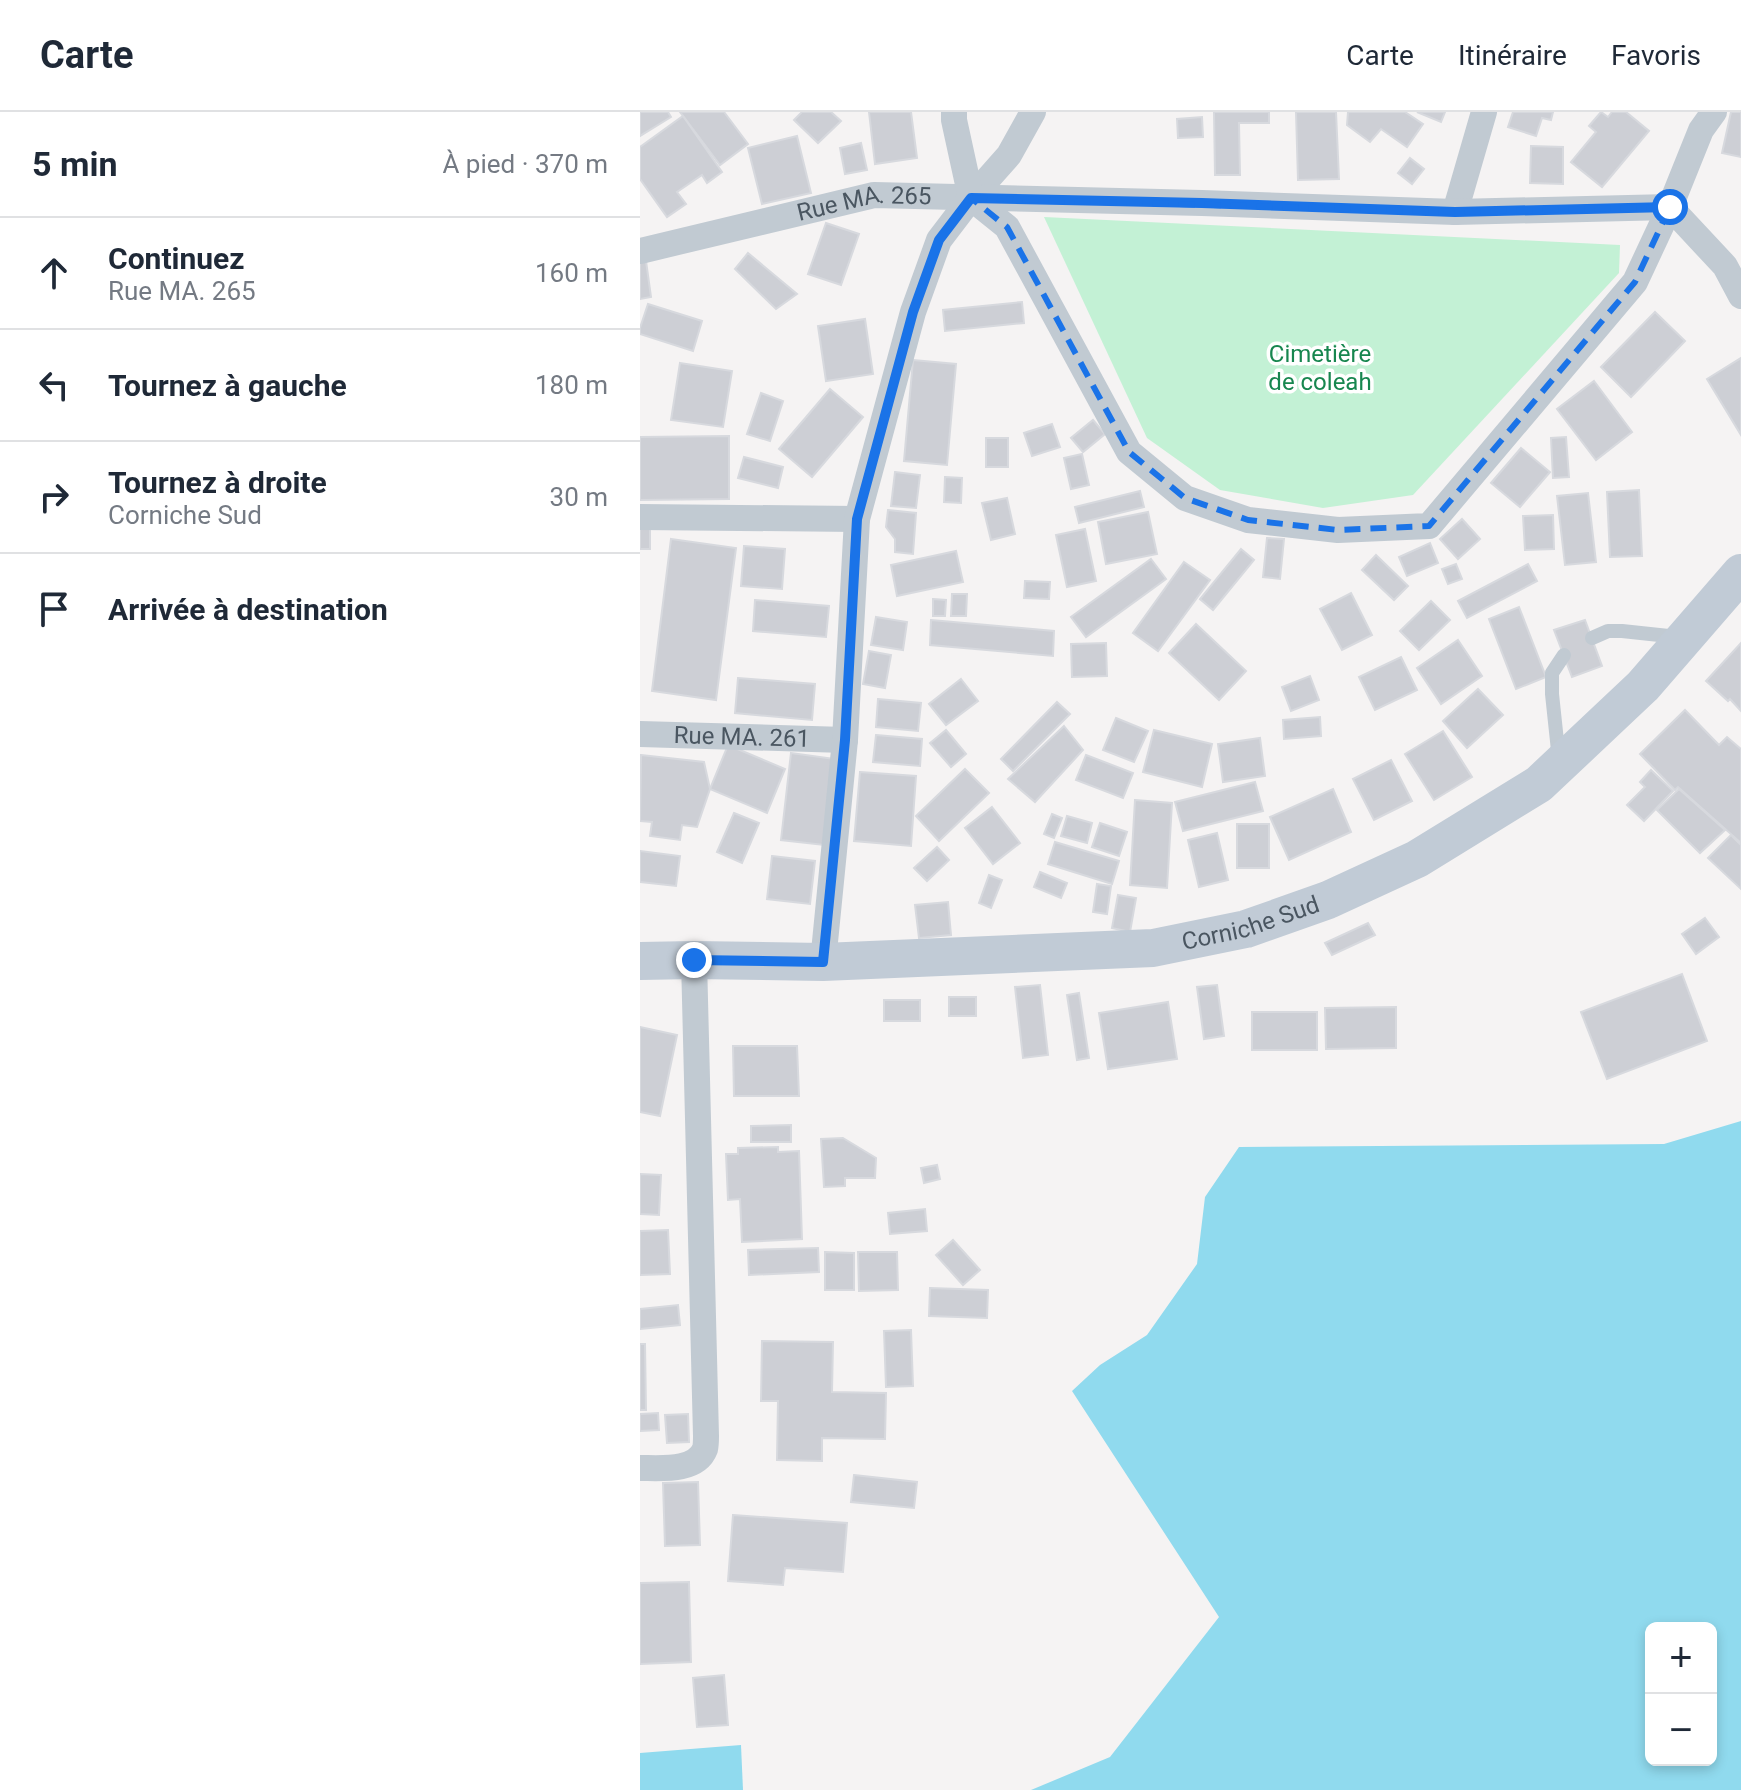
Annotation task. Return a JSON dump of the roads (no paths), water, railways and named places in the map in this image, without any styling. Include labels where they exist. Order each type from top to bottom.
[{"type":"main road","name":"Corniche Sud","points":[[640,961],[823,962],[1153,948],[1246,929],[1328,900],[1417,859],[1539,784],[1643,686],[1741,573]]},
{"type":"street","points":[[954,112],[971,198],[1007,227],[1129,452],[1185,498],[1248,520],[1338,530],[1429,526],[1635,282],[1701,130],[1714,112]]},
{"type":"street","points":[[823,962],[845,740],[857,519],[918,297],[939,240],[1009,155],[1033,112]]},
{"type":"street","points":[[1455,212],[1484,112]]},
{"type":"street","name":"Rue MA. 265","points":[[640,251],[874,195],[1455,212],[1670,207]]},
{"type":"street","points":[[1670,207],[1725,266],[1741,296]]},
{"type":"street","points":[[640,517],[857,519]]},
{"type":"street","name":"Rue MA. 261","points":[[640,734],[845,740]]},
{"type":"street","points":[[640,1468],[678,1468],[695,1460],[704,1451],[706,1436],[694,960]]},
{"type":"lane","points":[[1592,638],[1608,631],[1685,638]]},
{"type":"lane","points":[[1559,765],[1552,673],[1564,655]]},
{"type":"water","points":[[1741,1121],[1741,1790],[1031,1790],[1110,1757],[1219,1617],[1072,1391],[1100,1365],[1147,1335],[1197,1264],[1205,1197],[1239,1147],[1664,1144]]},
{"type":"water","points":[[741,1745],[743,1790],[640,1790],[640,1753]]},
{"type":"park label","name":"Cimetière de coleah","points":[[1320,368]]}]
